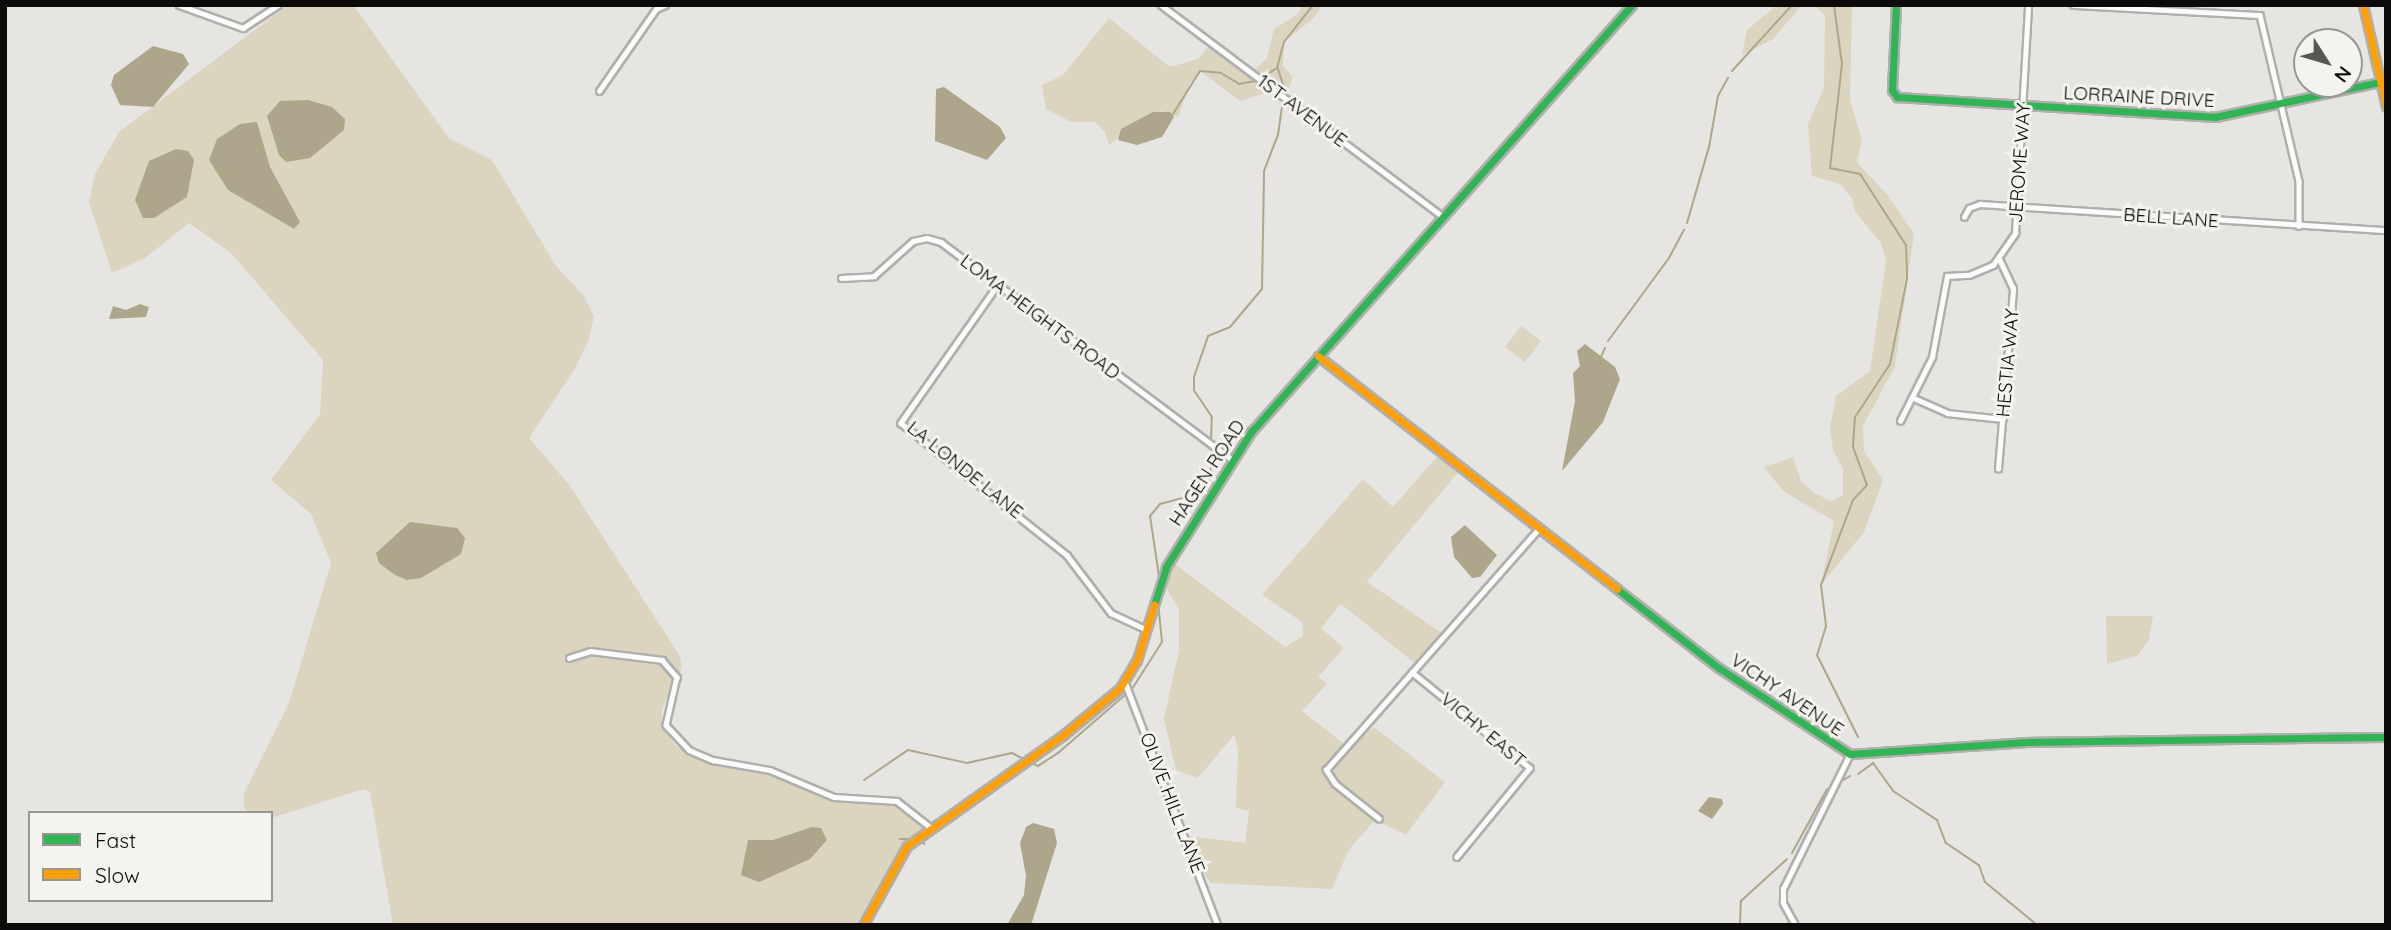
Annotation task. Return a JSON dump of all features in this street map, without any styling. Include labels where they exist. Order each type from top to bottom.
[{"type":"street","points":[[179,5],[243,28],[278,5]]},
{"type":"street","points":[[599,91],[656,9],[665,5]]},
{"type":"street","name":"1ST AVENUE","points":[[1161,5],[1442,216]]},
{"type":"street","name":"HAGEN ROAD","points":[[863,925],[909,844],[1062,736],[1125,682],[1166,567],[1231,459],[1318,356],[1632,5]]},
{"type":"street","name":"LORRAINE DRIVE","points":[[1896,5],[1893,95],[2024,107],[2203,117],[2282,104],[2380,82]]},
{"type":"street","name":"JEROME WAY","points":[[2000,261],[2015,233],[2028,5]]},
{"type":"street","points":[[2073,5],[2260,15],[2301,193],[2299,226]]},
{"type":"street","points":[[2363,5],[2386,106]]},
{"type":"street","name":"BELL LANE","points":[[1964,217],[1974,205],[2386,230]]},
{"type":"street","name":"LOMA HEIGHTS ROAD","points":[[841,278],[874,276],[912,241],[927,238],[941,242],[1231,459]]},
{"type":"street","points":[[1900,421],[1914,398],[1937,341],[1947,276],[1969,275],[2000,261]]},
{"type":"street","name":"HESTIA WAY","points":[[1998,469],[2013,289],[2000,261]]},
{"type":"street","name":"LA LONDE LANE","points":[[998,285],[901,423],[1067,555],[1111,614],[1146,629]]},
{"type":"street","name":"VICHY AVENUE","points":[[1318,356],[1719,668],[1850,754],[2024,742],[2386,737]]},
{"type":"street","points":[[1914,398],[1947,413],[2003,419]]},
{"type":"street","points":[[1379,819],[1335,784],[1326,771],[1540,527]]},
{"type":"street","points":[[569,658],[590,651],[662,660],[677,677],[666,725],[689,750],[713,760],[770,769],[834,797],[897,801],[930,827]]},
{"type":"street","name":"VICHY EAST","points":[[1412,672],[1530,768],[1457,857]]},
{"type":"street","name":"OLIVE HILL LANE","points":[[1125,682],[1218,925]]},
{"type":"street","points":[[1795,925],[1783,903],[1786,881],[1850,754]]},
{"type":"shaded area","points":[[288,5],[353,5],[449,138],[492,160],[556,266],[584,296],[594,316],[589,339],[576,367],[529,438],[570,486],[680,656],[682,668],[662,709],[662,728],[676,746],[692,755],[764,773],[840,801],[878,799],[901,804],[925,827],[902,844],[856,925],[393,925],[370,792],[364,789],[273,817],[273,811],[247,811],[244,793],[289,703],[331,563],[311,514],[271,480],[320,414],[323,360],[231,253],[189,223],[145,258],[112,273],[89,202],[95,174],[119,132]]},
{"type":"shaded area","points":[[1303,5],[1322,5],[1315,17],[1284,42],[1283,66],[1293,77],[1286,94],[1275,90],[1240,101],[1200,71],[1190,84],[1178,117],[1161,111],[1143,117],[1109,145],[1105,132],[1095,122],[1071,122],[1046,109],[1042,85],[1063,75],[1109,18],[1170,67],[1198,59],[1212,43],[1251,73],[1267,58],[1274,29],[1298,14]]},
{"type":"shaded area","points":[[1777,5],[1802,5],[1773,39],[1742,55],[1747,30]]},
{"type":"shaded area","points":[[1814,5],[1852,5],[1850,100],[1862,140],[1857,162],[1889,197],[1914,234],[1895,366],[1863,426],[1864,451],[1883,480],[1864,532],[1821,585],[1834,521],[1783,491],[1764,467],[1793,457],[1801,481],[1813,492],[1831,501],[1843,495],[1843,469],[1833,450],[1830,427],[1836,396],[1870,371],[1886,261],[1881,243],[1855,212],[1852,198],[1840,184],[1812,176],[1808,124],[1824,88],[1825,15]]},
{"type":"shaded area","points":[[153,46],[183,54],[189,64],[153,107],[120,105],[111,85],[114,75]]},
{"type":"shaded area","points":[[944,87],[1000,127],[1006,138],[987,160],[935,141],[936,89]]},
{"type":"shaded area","points":[[308,100],[332,107],[345,119],[344,130],[310,158],[286,162],[279,155],[267,116],[280,101]]},
{"type":"shaded area","points":[[1153,112],[1170,112],[1174,117],[1162,137],[1137,145],[1118,140],[1121,129]]},
{"type":"shaded area","points":[[257,122],[270,167],[300,222],[294,229],[228,190],[209,160],[217,139],[240,124]]},
{"type":"shaded area","points":[[176,149],[188,151],[194,160],[187,197],[154,218],[143,218],[135,200],[149,161]]},
{"type":"shaded area","points":[[140,304],[149,307],[146,317],[109,319],[113,306],[126,310]]},
{"type":"shaded area","points":[[1521,326],[1541,341],[1525,362],[1505,347]]},
{"type":"shaded area","points":[[1585,344],[1615,367],[1620,379],[1603,422],[1562,471],[1575,401],[1573,373],[1580,366],[1577,351]]},
{"type":"shaded area","points":[[1441,452],[1460,470],[1367,582],[1442,633],[1417,665],[1341,604],[1321,628],[1344,648],[1318,677],[1327,684],[1302,711],[1348,747],[1374,727],[1445,782],[1406,835],[1375,820],[1348,851],[1332,889],[1211,883],[1196,863],[1189,836],[1245,843],[1249,811],[1236,808],[1238,749],[1234,735],[1198,778],[1176,770],[1164,719],[1179,650],[1179,610],[1164,584],[1175,564],[1285,647],[1303,636],[1302,622],[1262,595],[1363,479],[1393,507]]},
{"type":"shaded area","points":[[410,522],[457,528],[465,538],[461,554],[421,578],[407,580],[395,575],[379,563],[376,553]]},
{"type":"shaded area","points":[[1465,525],[1497,555],[1480,577],[1472,578],[1454,557],[1451,537]]},
{"type":"shaded area","points":[[2106,616],[2153,616],[2149,640],[2137,656],[2107,664]]},
{"type":"shaded area","points":[[1709,797],[1722,799],[1723,804],[1712,819],[1698,811]]},
{"type":"shaded area","points":[[1033,823],[1054,829],[1057,843],[1031,925],[1007,925],[1024,895],[1026,876],[1020,843],[1026,827]]},
{"type":"shaded area","points":[[812,827],[821,828],[827,840],[810,859],[759,882],[741,875],[748,840],[773,840]]},
{"type":"waterway","points":[[1263,77],[1277,68],[1284,42],[1313,5]]},
{"type":"waterway","points":[[1732,71],[1792,5]]},
{"type":"waterway","points":[[1834,5],[1842,64],[1830,168],[1860,174],[1906,245],[1907,279],[1890,364],[1855,417],[1853,447],[1867,485],[1853,500],[1821,585],[1826,626],[1817,655],[1858,737]]},
{"type":"waterway","points":[[1278,69],[1286,94]]},
{"type":"waterway","points":[[1173,114],[1200,71],[1221,73],[1239,84],[1256,81]]},
{"type":"waterway","points":[[1687,223],[1709,147],[1718,96],[1728,78]]},
{"type":"waterway","points":[[1211,440],[1212,417],[1194,390],[1194,377],[1208,336],[1230,327],[1262,289],[1264,171],[1278,135],[1283,101]]},
{"type":"waterway","points":[[1608,341],[1669,258],[1684,230]]},
{"type":"waterway","points":[[1601,357],[1605,348]]},
{"type":"waterway","points":[[1159,576],[1150,516],[1160,504],[1198,494],[1210,477],[1213,449]]},
{"type":"waterway","points":[[1132,689],[1162,642],[1158,602]]},
{"type":"waterway","points":[[1032,763],[1038,766],[1058,753],[1126,694]]},
{"type":"waterway","points":[[864,780],[908,750],[967,763],[1012,753],[1024,759]]},
{"type":"waterway","points":[[1858,774],[1873,763],[1893,791],[1937,820],[1946,843],[1979,865],[1985,882],[2037,925]]},
{"type":"waterway","points":[[1838,783],[1850,776]]},
{"type":"waterway","points":[[1792,853],[1827,789]]},
{"type":"waterway","points":[[900,839],[911,839]]},
{"type":"waterway","points":[[916,841],[925,844]]},
{"type":"waterway","points":[[1740,925],[1741,901],[1787,859]]},
{"type":"traffic: fast","points":[[1154,605],[1166,567],[1251,432],[1632,5]]},
{"type":"traffic: fast","points":[[1896,5],[1892,90],[1897,97],[2215,117],[2380,82]]},
{"type":"traffic: fast","points":[[1617,589],[1719,668],[1850,754],[2024,742],[2386,737]]},
{"type":"traffic: slow","points":[[2363,5],[2386,106]]},
{"type":"traffic: slow","points":[[1318,356],[1617,589]]},
{"type":"traffic: slow","points":[[863,925],[907,846],[1062,736],[1120,688],[1137,660],[1154,605]]}]
